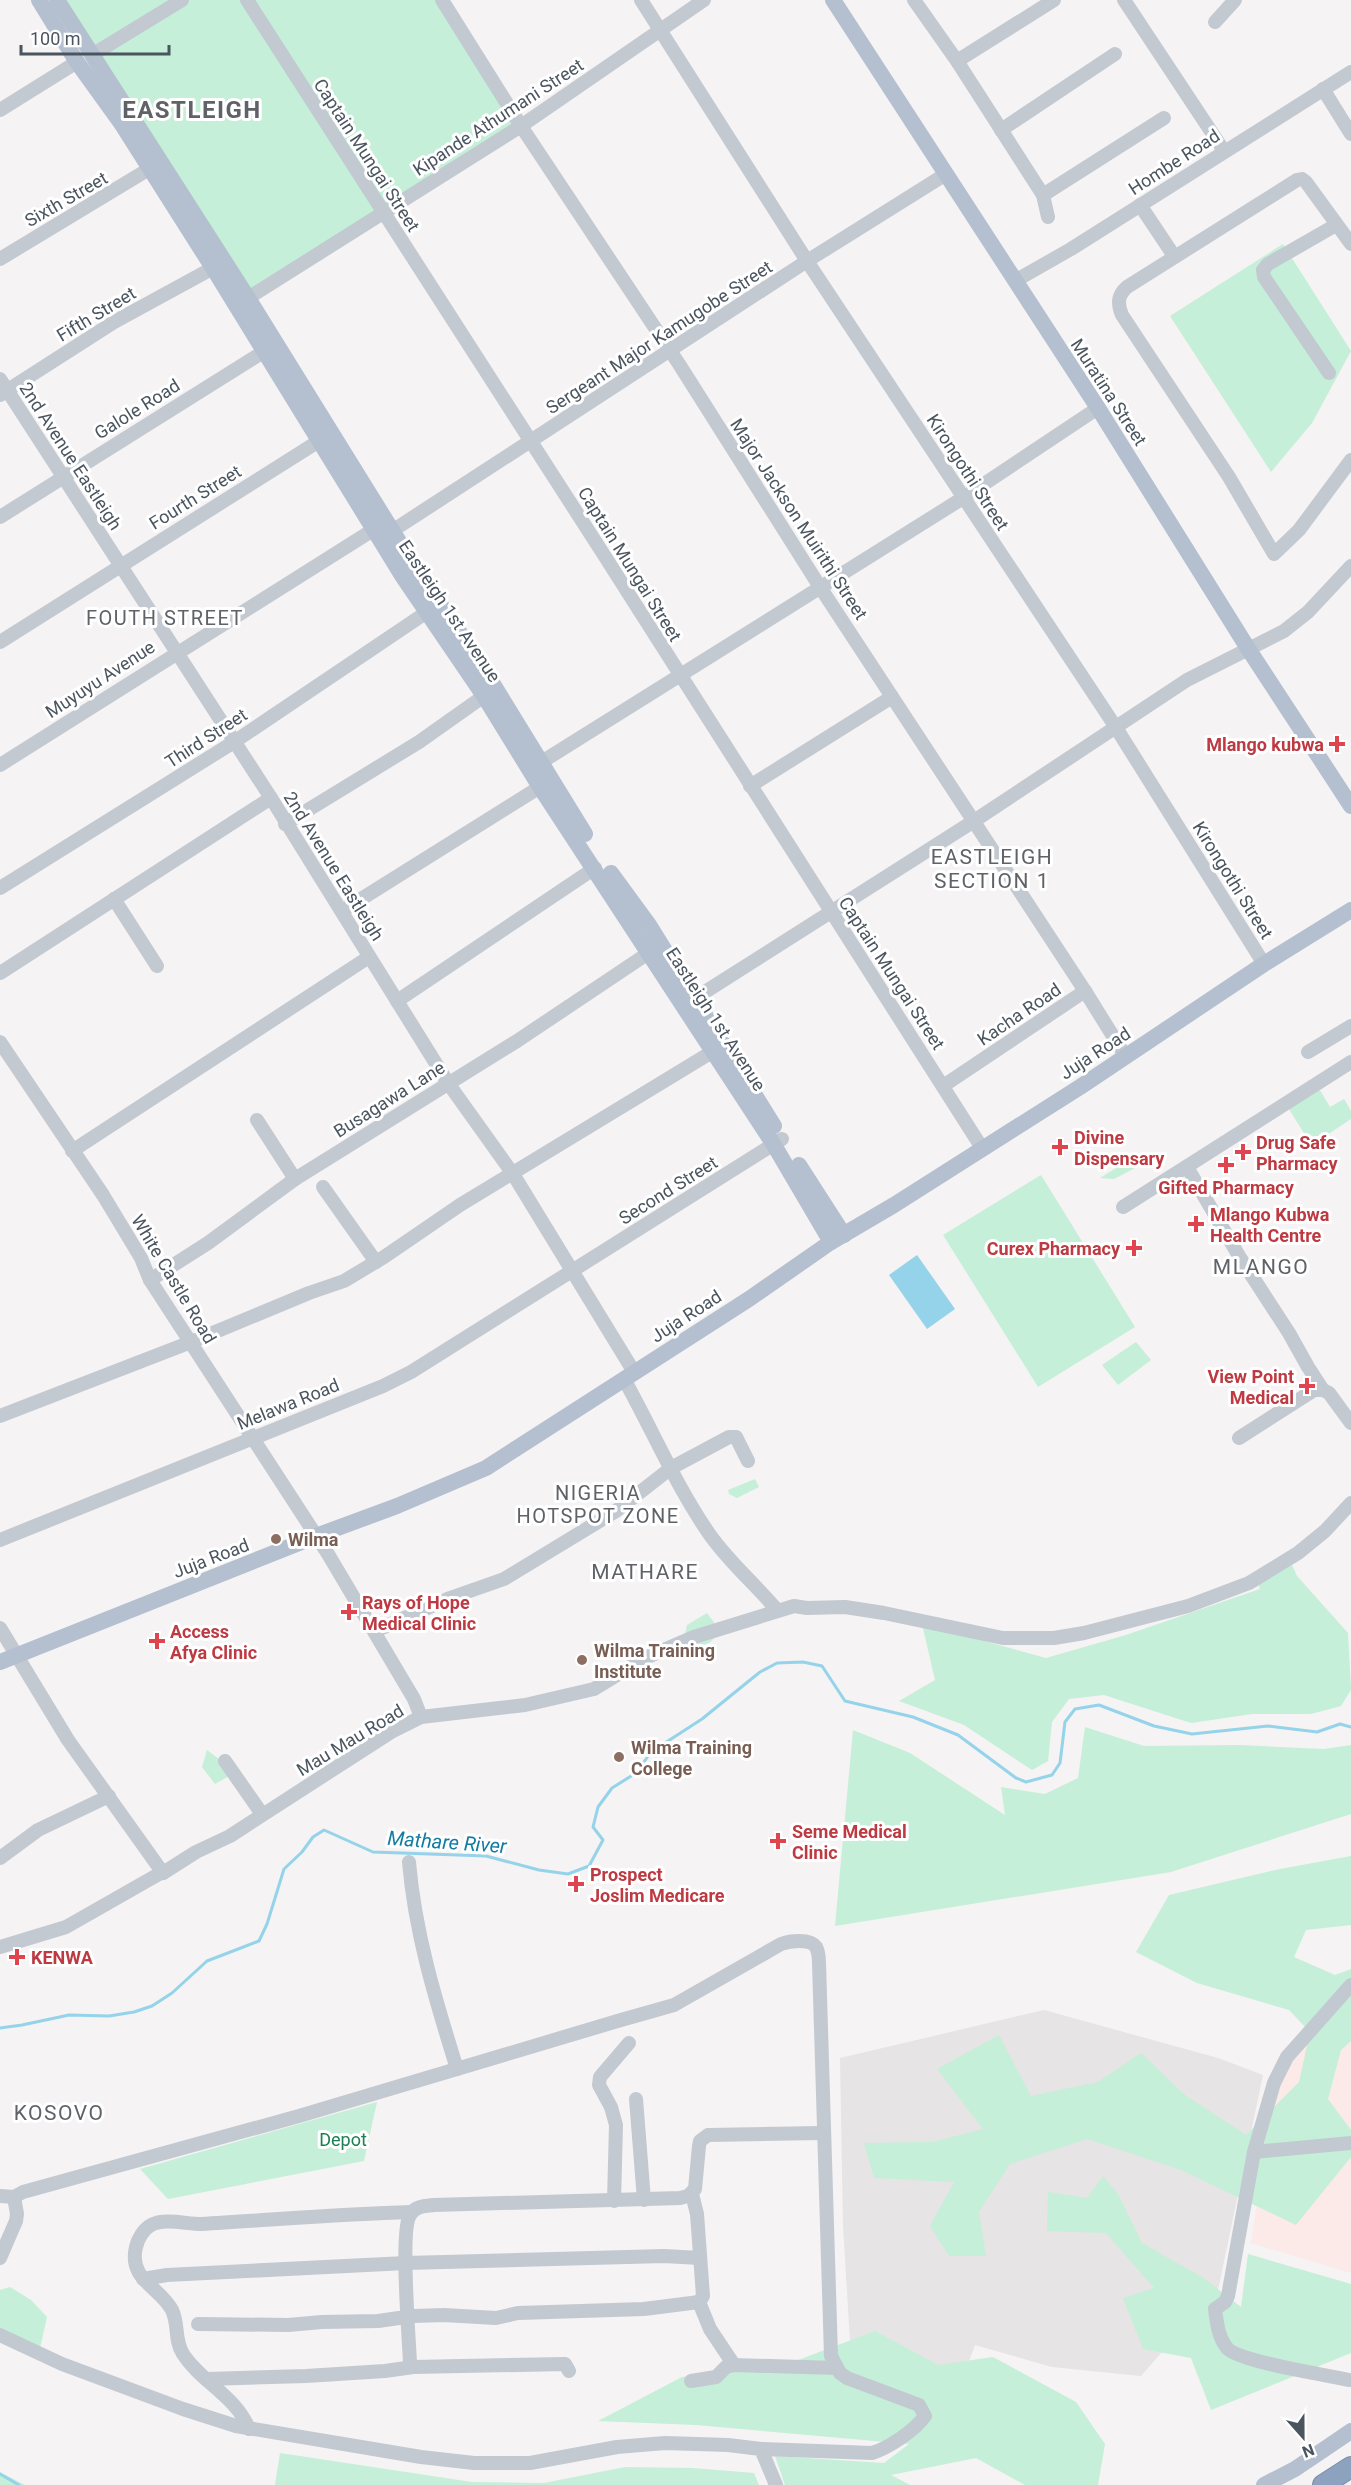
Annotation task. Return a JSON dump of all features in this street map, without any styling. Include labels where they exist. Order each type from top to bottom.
[{"type":"highway","points":[[1323,2485],[1351,2468]]},
{"type":"main road","name":"Eastleigh 1st Avenue","points":[[39,0],[84,58],[248,298],[392,531],[477,658],[584,833],[649,925],[690,1001],[838,1239]]},
{"type":"main road","name":"Eastleigh 1st Avenue","points":[[57,0],[84,58],[120,123],[213,268],[373,530],[650,952],[690,1001],[712,1052],[778,1142]]},
{"type":"main road","name":"Muratina Street","points":[[833,0],[1098,408],[1249,650],[1351,806]]},
{"type":"main road","name":"Juja Road","points":[[0,1662],[416,1498],[486,1468],[838,1239],[870,1221],[1126,1057],[1264,964],[1350,910]]},
{"type":"main road","points":[[796,1266],[816,1243],[821,1211],[870,1221]]},
{"type":"main road","points":[[1264,2485],[1295,2469],[1351,2431]]},
{"type":"street","points":[[0,110],[182,0]]},
{"type":"street","name":"Captain Mungai Street","points":[[247,0],[982,1148]]},
{"type":"street","name":"Major Jackson Muirithi Street","points":[[442,0],[521,126],[670,351],[820,587],[974,820],[1126,1057]]},
{"type":"street","name":"Kirongothi Street","points":[[641,0],[807,261],[1115,726],[1264,964]]},
{"type":"street","name":"Kipande Athumani Street","points":[[248,298],[521,126],[704,0]]},
{"type":"street","points":[[914,0],[957,61],[1043,195],[1048,217]]},
{"type":"street","points":[[957,61],[1054,0]]},
{"type":"street","points":[[1124,0],[1224,151]]},
{"type":"street","points":[[1215,22],[1235,0]]},
{"type":"street","points":[[1000,130],[1115,54]]},
{"type":"street","name":"Hombe Road","points":[[1015,281],[1351,72]]},
{"type":"street","points":[[1323,89],[1351,134]]},
{"type":"street","points":[[1043,195],[1164,118]]},
{"type":"street","name":"Sixth Street","points":[[0,259],[149,170]]},
{"type":"street","name":"Sergeant Major Kamugobe Street","points":[[392,531],[807,261],[946,174]]},
{"type":"street","points":[[1351,244],[1302,179],[1174,256],[1122,292],[1119,298],[1119,309],[1154,366],[1229,477],[1274,554],[1299,530],[1351,460]]},
{"type":"street","points":[[1140,205],[1174,256]]},
{"type":"street","points":[[1329,373],[1264,277],[1263,270],[1268,264],[1336,225]]},
{"type":"street","name":"Fifth Street","points":[[2,388],[114,322],[213,268]]},
{"type":"street","name":"Galole Road","points":[[0,517],[263,352]]},
{"type":"street","name":"2nd Avenue Eastleigh","points":[[2,388],[63,476],[271,798],[285,824],[342,911],[448,1083],[513,1174],[573,1270],[629,1376],[671,1468],[703,1524],[723,1552],[777,1610]]},
{"type":"street","points":[[540,763],[963,498],[1098,408]]},
{"type":"street","name":"Fourth Street","points":[[0,642],[319,441]]},
{"type":"street","name":"Muyuyu Avenue","points":[[0,765],[175,652],[373,530]]},
{"type":"street","points":[[690,1001],[974,820],[1187,680],[1284,631],[1308,612],[1351,566]]},
{"type":"street","name":"Third Street","points":[[0,888],[234,742],[427,612]]},
{"type":"street","points":[[285,824],[411,747],[484,696]]},
{"type":"street","points":[[750,786],[892,697]]},
{"type":"street","points":[[342,911],[540,787]]},
{"type":"street","points":[[0,973],[271,798]]},
{"type":"street","points":[[397,1001],[595,868]]},
{"type":"street","points":[[114,898],[157,966]]},
{"type":"street","name":"Busagawa Lane","points":[[150,1280],[208,1243],[295,1179],[517,1041],[650,952]]},
{"type":"street","points":[[72,1150],[369,957]]},
{"type":"street","name":"Kacha Road","points":[[943,1086],[1085,991]]},
{"type":"street","points":[[1308,1052],[1351,1026]]},
{"type":"street","name":"White Castle Road","points":[[0,1042],[103,1195],[141,1258],[150,1280],[375,1631],[414,1699],[421,1717]]},
{"type":"street","points":[[0,1416],[191,1342],[242,1319],[344,1281],[460,1205],[712,1052]]},
{"type":"street","points":[[1123,1208],[1351,1062]]},
{"type":"street","points":[[257,1120],[295,1179]]},
{"type":"street","name":"Second Street","points":[[573,1270],[778,1142]]},
{"type":"street","points":[[1188,1167],[1239,1256],[1323,1390]]},
{"type":"street","points":[[323,1187],[376,1262]]},
{"type":"street","name":"Melawa Road","points":[[0,1540],[383,1386],[411,1372],[573,1270]]},
{"type":"street","points":[[1239,1438],[1314,1390],[1329,1393],[1351,1423]]},
{"type":"street","points":[[375,1631],[511,1575],[609,1516],[671,1468],[733,1436],[748,1461]]},
{"type":"street","name":"Mau Mau Road","points":[[0,1947],[66,1927],[164,1873],[195,1852],[230,1836],[390,1732],[421,1717],[525,1705],[594,1689],[645,1658],[694,1637],[794,1606],[845,1607],[893,1614],[1003,1638],[1054,1638],[1095,1631],[1188,1606],[1249,1583],[1298,1553],[1325,1531],[1351,1503]]},
{"type":"street","points":[[0,1628],[56,1722],[164,1873]]},
{"type":"street","points":[[225,1761],[262,1814]]},
{"type":"street","points":[[0,1858],[38,1830],[109,1796]]},
{"type":"street","points":[[409,1862],[413,1907],[418,1930],[438,2009],[457,2070]]},
{"type":"street","points":[[0,2196],[14,2197],[23,2192],[299,2116],[674,2005],[771,1948],[790,1941],[812,1943],[816,1947],[819,1963],[822,2133],[831,2356],[836,2368],[847,2378],[919,2405],[925,2416],[915,2427],[887,2448],[872,2453],[761,2449],[665,2442],[617,2447],[530,2463],[474,2463],[421,2457],[249,2428],[200,2415],[73,2368],[0,2335]]},
{"type":"street","points":[[1349,2380],[1253,2360],[1229,2351],[1220,2338],[1215,2309],[1228,2296],[1254,2152],[1274,2083],[1287,2057],[1351,1985]]},
{"type":"street","points":[[614,2201],[616,2125],[611,2107],[599,2085],[600,2077],[629,2043]]},
{"type":"street","points":[[636,2099],[644,2200]]},
{"type":"street","points":[[198,2324],[288,2325],[444,2315],[496,2318],[518,2313],[644,2309],[699,2302],[703,2296],[697,2214],[692,2194],[697,2183],[700,2141],[708,2135],[822,2133]]},
{"type":"street","points":[[1254,2152],[1351,2144]]},
{"type":"street","points":[[413,2367],[410,2362],[407,2317],[406,2224],[411,2212],[418,2207],[644,2200],[680,2198],[692,2194]]},
{"type":"street","points":[[0,2258],[18,2214],[14,2197]]},
{"type":"street","points":[[249,2428],[235,2406],[181,2351],[176,2335],[174,2314],[169,2305],[137,2270],[136,2244],[146,2229],[161,2222],[203,2223],[333,2214],[411,2212]]},
{"type":"street","points":[[143,2279],[167,2275],[406,2264],[664,2256],[700,2258]]},
{"type":"street","points":[[699,2302],[710,2329],[734,2366]]},
{"type":"street","points":[[207,2379],[306,2376],[413,2367],[565,2364],[569,2371]]},
{"type":"street","points":[[691,2381],[716,2377],[726,2367],[734,2366],[836,2368]]},
{"type":"street","points":[[761,2449],[776,2485]]},
{"type":"shaded area","points":[[1351,1991],[1351,2273],[1251,2243],[1273,2098],[1289,2059]]},
{"type":"shaded area","points":[[1044,2010],[1218,2058],[1263,2075],[1208,2338],[1196,2354],[1161,2353],[1141,2376],[1052,2367],[975,2345],[960,2386],[851,2358],[843,2226],[840,2058]]},
{"type":"green space","points":[[57,0],[443,0],[521,126],[248,298]]},
{"type":"green space","points":[[1283,244],[1351,351],[1312,423],[1271,472],[1170,316]]},
{"type":"green space","points":[[1318,1087],[1330,1107],[1344,1099],[1351,1111],[1351,1119],[1324,1137],[1322,1134],[1309,1141],[1287,1106]]},
{"type":"green space","points":[[1142,1152],[1137,1167],[1114,1179],[1100,1178]]},
{"type":"green space","points":[[1041,1175],[1135,1327],[1038,1387],[943,1235]]},
{"type":"green space","points":[[1136,1342],[1151,1360],[1118,1385],[1102,1365]]},
{"type":"green space","points":[[755,1479],[759,1487],[737,1498],[729,1494],[728,1490]]},
{"type":"green space","points":[[1291,1563],[1297,1576],[1348,1633],[1351,1690],[1341,1706],[1311,1714],[1252,1714],[1191,1723],[1104,1695],[1069,1699],[1052,1722],[1048,1761],[1032,1770],[964,1725],[899,1701],[935,1680],[922,1624],[1046,1658],[1126,1635],[1260,1589],[1258,1584]]},
{"type":"green space","points":[[707,1613],[721,1632],[709,1643],[692,1649],[683,1644],[687,1625]]},
{"type":"green space","points":[[1085,1727],[1144,1746],[1239,1745],[1324,1749],[1351,1745],[1351,1814],[1171,1872],[835,1926],[853,1730],[910,1753],[1005,1815],[1001,1787],[1045,1794],[1078,1778]]},
{"type":"green space","points":[[207,1750],[219,1759],[231,1775],[215,1784],[202,1767]]},
{"type":"green space","points":[[1351,1856],[1351,1925],[1306,1930],[1294,1957],[1335,1975],[1351,1969],[1351,2041],[1341,2050],[1328,2099],[1351,2130],[1351,2157],[1296,2225],[1181,2170],[1087,2139],[1010,2164],[979,2212],[986,2256],[949,2256],[930,2226],[954,2182],[874,2178],[864,2143],[933,2142],[983,2129],[937,2069],[999,2035],[1031,2096],[1098,2082],[1141,2053],[1185,2095],[1246,2135],[1299,2082],[1310,2032],[1289,2010],[1197,1983],[1136,1952],[1169,1895],[1280,1869]]},
{"type":"green space","name":"Depot","points":[[377,2102],[364,2161],[168,2199],[140,2169]]},
{"type":"green space","points":[[1103,2176],[1118,2194],[1142,2243],[1205,2279],[1241,2307],[1248,2254],[1351,2284],[1351,2353],[1211,2410],[1191,2358],[1143,2349],[1123,2298],[1154,2288],[1106,2233],[1047,2231],[1048,2192],[1087,2198]]},
{"type":"green space","points":[[10,2287],[31,2300],[47,2317],[40,2348],[0,2330],[0,2290]]},
{"type":"green space","points":[[875,2331],[938,2365],[993,2357],[1076,2402],[1105,2444],[1098,2485],[1025,2485],[976,2458],[891,2475],[910,2485],[785,2485],[775,2456],[884,2463],[909,2444],[696,2425],[598,2421],[682,2377],[777,2368]]},
{"type":"green space","points":[[280,2453],[472,2482],[544,2483],[625,2467],[693,2468],[754,2473],[759,2485],[275,2485]]},
{"type":"green space","points":[[0,2472],[25,2485],[0,2485]]},
{"type":"water","points":[[917,1255],[955,1309],[927,1329],[889,1275]]},
{"type":"waterway","name":"Mathare River","points":[[0,2028],[69,2015],[109,2016],[152,2006],[172,1993],[207,1961],[259,1941],[267,1924],[284,1869],[302,1852],[313,1837],[324,1830],[373,1852],[486,1856],[539,1870],[568,1874],[589,1866],[603,1840],[593,1827],[598,1807],[612,1788],[636,1773],[651,1752],[702,1719],[760,1672],[777,1663],[803,1662],[822,1666],[845,1701],[913,1717],[958,1735],[1016,1778],[1026,1782],[1052,1775],[1060,1763],[1065,1722],[1075,1709],[1099,1705],[1154,1726],[1192,1734],[1268,1726],[1317,1732],[1340,1724],[1351,1727]]},
{"type":"waterway","points":[[0,2474],[19,2485]]},
{"type":"place","name":"Mlango kubwa","points":[[1337,744]]},
{"type":"place","name":"Divine Dispensary","points":[[1060,1147]]},
{"type":"place","name":"Drug Safe Pharmacy","points":[[1243,1152]]},
{"type":"place","name":"Gifted Pharmacy","points":[[1226,1165]]},
{"type":"place","name":"Mlango Kubwa Health Centre","points":[[1196,1224]]},
{"type":"place","name":"Curex Pharmacy","points":[[1134,1248]]},
{"type":"place","name":"View Point Medical","points":[[1307,1386]]},
{"type":"place","name":"Wilma","points":[[276,1539]]},
{"type":"place","name":"Rays of Hope Medical Clinic","points":[[349,1612]]},
{"type":"place","name":"Access Afya Clinic","points":[[157,1641]]},
{"type":"place","name":"Wilma Training Institute","points":[[582,1660]]},
{"type":"place","name":"Wilma Training College","points":[[619,1757]]},
{"type":"place","name":"Seme Medical Clinic","points":[[778,1841]]},
{"type":"place","name":"Prospect Joslim Medicare","points":[[576,1884]]},
{"type":"place","name":"KENWA","points":[[17,1957]]},
{"type":"district","name":"EASTLEIGH","points":[[192,110]]},
{"type":"district","name":"FOUTH STREET","points":[[165,618]]},
{"type":"district","name":"EASTLEIGH SECTION 1","points":[[992,869]]},
{"type":"district","name":"MLANGO","points":[[1261,1267]]},
{"type":"district","name":"NIGERIA HOTSPOT ZONE","points":[[598,1504]]},
{"type":"district","name":"MATHARE","points":[[645,1572]]},
{"type":"district","name":"KOSOVO","points":[[59,2113]]}]
